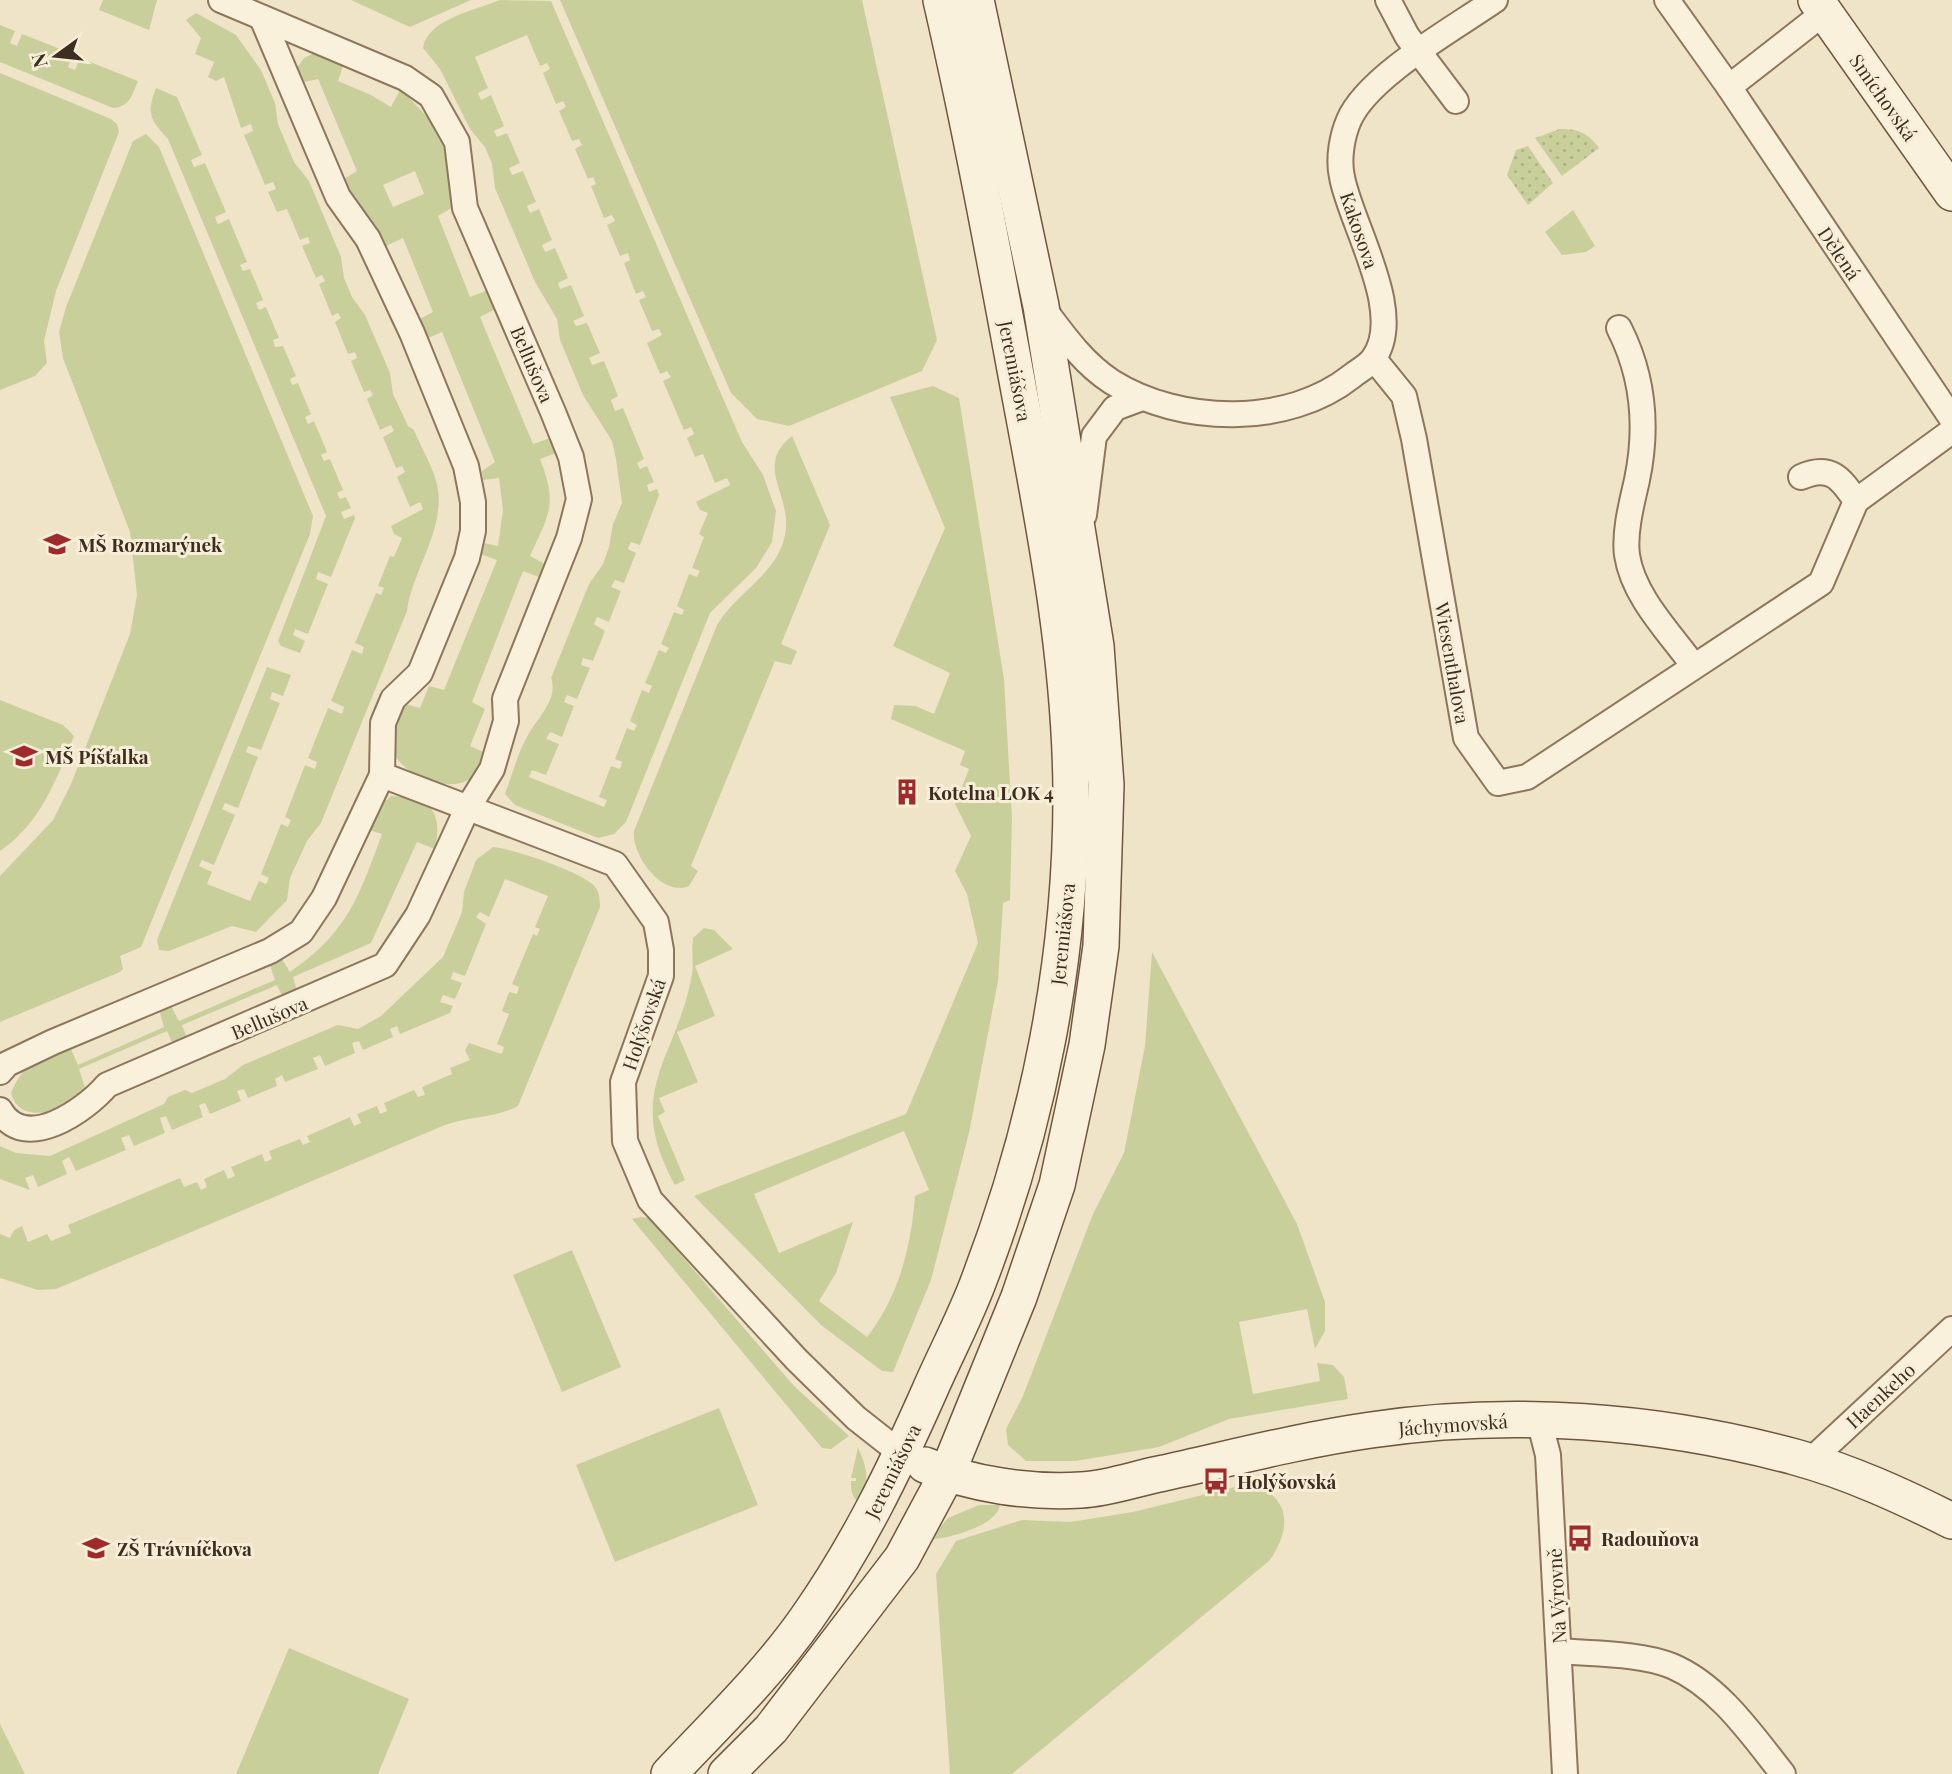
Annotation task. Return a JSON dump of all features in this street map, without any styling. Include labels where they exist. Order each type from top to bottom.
[{"type":"main road","name":"Jeremiášova","points":[[668,1774],[806,1620],[870,1518],[903,1455],[979,1281],[1012,1182],[1049,1036],[1064,943],[1071,792],[1067,713],[1041,513],[965,103],[941,0]]},
{"type":"main road","name":"Jeremiášova","points":[[726,1774],[771,1728],[902,1558],[947,1474],[1019,1297],[1057,1185],[1087,1045],[1101,946],[1106,785],[1096,646],[1081,540],[1041,306],[976,0]]},
{"type":"main road","name":"Smíchovská","points":[[1820,6],[1952,193]]},
{"type":"main road","name":"Jáchymovská","points":[[903,1455],[947,1474],[1019,1488],[1082,1490],[1371,1430],[1462,1419],[1539,1420],[1677,1431],[1809,1462],[1892,1492],[1952,1521]]},
{"type":"street","name":"Bellušova","points":[[0,1110],[11,1124],[22,1128],[47,1126],[82,1110],[107,1085],[385,965],[418,915],[467,809],[492,769],[506,721],[505,699],[569,538],[579,499],[570,457],[465,208],[457,142],[431,96],[394,72],[221,0]]},
{"type":"street","points":[[1388,0],[1407,36],[1456,101]]},
{"type":"street","name":"Kakosova","points":[[1374,359],[1382,332],[1379,286],[1367,244],[1350,211],[1341,174],[1342,146],[1349,120],[1363,96],[1495,0]]},
{"type":"street","name":"Dělená","points":[[1667,0],[1729,87],[1952,419]]},
{"type":"street","points":[[1729,87],[1820,6]]},
{"type":"street","points":[[0,1072],[7,1064],[53,1042],[270,951],[301,932],[324,898],[382,775],[383,723],[393,699],[420,673],[467,558],[473,531],[471,491],[462,457],[412,333],[368,239],[338,197],[262,19]]},
{"type":"street","points":[[1041,306],[1082,357],[1111,381],[1142,398],[1236,415],[1271,412],[1310,401],[1341,385],[1374,359]]},
{"type":"street","points":[[1619,328],[1631,351],[1641,389],[1644,426],[1627,554],[1639,588],[1693,665]]},
{"type":"street","name":"Wiesenthalova","points":[[1374,359],[1404,396],[1414,439],[1466,738],[1498,783],[1527,777],[1821,583],[1856,500]]},
{"type":"street","points":[[1081,540],[1094,436],[1115,408],[1142,398]]},
{"type":"street","points":[[1801,477],[1816,470],[1831,474],[1843,481],[1856,500],[1952,431]]},
{"type":"street","points":[[382,775],[467,809]]},
{"type":"street","name":"Holýšovská","points":[[467,809],[615,864],[636,891],[656,922],[662,976],[623,1082],[625,1141],[650,1200],[796,1359],[856,1418],[903,1455]]},
{"type":"street","name":"Haenkeho","points":[[1809,1462],[1952,1329]]},
{"type":"street","name":"Na Výrovně","points":[[1539,1420],[1548,1455],[1565,1774]]},
{"type":"street","points":[[1559,1651],[1669,1665],[1697,1679],[1743,1724],[1783,1774]]},
{"type":"green space","points":[[103,0],[157,0],[149,30],[99,10]]},
{"type":"green space","points":[[351,0],[471,0],[410,27]]},
{"type":"green space","points":[[500,0],[551,1],[742,442],[763,475],[776,511],[772,542],[756,568],[710,613],[626,822],[614,834],[598,838],[515,805],[505,794],[523,744],[549,702],[553,686],[551,678],[589,584],[603,564],[613,524],[622,503],[612,441],[583,395],[560,340],[557,319],[535,282],[495,188],[492,164],[485,147],[470,129],[440,69],[423,48],[426,38],[443,23]],"holes":[[[527,35],[540,66],[547,63],[550,69],[543,73],[556,104],[563,101],[566,107],[559,111],[572,141],[579,139],[582,145],[575,149],[588,179],[593,177],[596,184],[591,186],[604,218],[612,215],[615,221],[607,225],[620,256],[628,253],[630,260],[624,263],[636,294],[643,291],[646,297],[639,300],[652,331],[659,329],[662,335],[647,343],[660,374],[667,371],[671,377],[663,381],[684,430],[691,427],[694,434],[687,438],[695,457],[703,454],[715,483],[727,478],[730,485],[696,502],[700,510],[708,513],[699,534],[704,537],[692,568],[700,571],[697,577],[689,574],[677,606],[684,610],[682,615],[674,612],[661,644],[669,648],[666,653],[659,650],[645,683],[652,686],[649,693],[642,690],[630,721],[637,725],[634,731],[627,728],[615,759],[622,762],[620,769],[611,766],[599,797],[607,800],[604,807],[529,777],[532,770],[546,775],[559,744],[546,739],[550,732],[562,737],[574,706],[564,702],[567,695],[577,699],[590,668],[581,665],[583,658],[593,661],[605,631],[594,624],[597,617],[609,622],[621,591],[611,587],[615,580],[624,583],[636,553],[628,549],[631,542],[640,545],[659,495],[657,489],[649,492],[647,485],[654,482],[647,466],[640,469],[637,463],[644,459],[623,408],[615,411],[611,400],[618,396],[604,361],[592,365],[589,358],[600,353],[587,323],[576,326],[573,321],[584,316],[571,285],[560,289],[558,283],[568,278],[555,248],[545,252],[542,245],[552,240],[539,209],[530,213],[527,206],[536,202],[523,171],[512,175],[509,168],[520,163],[507,133],[497,137],[494,131],[504,126],[491,95],[481,100],[478,93],[488,88],[475,57]]]},
{"type":"green space","points":[[560,0],[862,0],[937,340],[922,371],[789,426],[757,419],[731,393]]},
{"type":"green space","points":[[196,13],[236,35],[261,70],[275,103],[278,124],[294,162],[309,181],[341,257],[344,278],[352,297],[365,315],[390,373],[393,394],[431,467],[437,483],[439,505],[432,536],[407,611],[321,823],[307,841],[290,878],[287,900],[256,932],[232,926],[169,951],[159,950],[157,940],[267,667],[291,675],[283,696],[272,692],[270,699],[280,703],[261,750],[248,746],[246,752],[258,757],[238,808],[225,803],[222,809],[235,815],[214,865],[202,860],[199,866],[212,872],[207,884],[250,901],[259,881],[266,884],[269,878],[261,874],[281,824],[288,827],[291,820],[285,817],[305,765],[315,769],[317,762],[308,758],[328,708],[342,714],[344,707],[331,701],[352,650],[362,654],[364,647],[355,643],[376,593],[381,595],[384,588],[378,586],[390,556],[394,557],[402,538],[394,534],[391,526],[423,509],[420,502],[410,507],[397,477],[405,472],[402,466],[396,468],[383,437],[394,431],[391,425],[380,430],[367,399],[373,395],[370,390],[364,392],[351,361],[357,358],[355,352],[348,354],[335,322],[341,318],[338,313],[332,316],[319,284],[325,281],[322,275],[316,278],[302,246],[310,243],[308,237],[300,240],[287,209],[277,212],[268,192],[276,189],[273,182],[265,185],[244,135],[253,131],[251,124],[241,128],[224,77],[216,81],[208,77],[214,62],[195,54],[201,38],[186,20]]},
{"type":"green space","points":[[0,25],[15,31],[10,43],[17,46],[22,34],[73,54],[68,67],[75,70],[80,58],[138,81],[132,95],[127,103],[113,108],[0,62]]},
{"type":"green space","points":[[314,53],[344,63],[338,81],[391,107],[400,90],[436,129],[446,155],[453,207],[438,216],[470,297],[488,290],[496,309],[480,317],[533,444],[550,438],[556,453],[540,459],[549,488],[549,509],[530,556],[545,564],[541,578],[523,571],[472,702],[485,709],[470,746],[488,754],[475,775],[459,783],[437,783],[414,774],[393,751],[392,732],[401,703],[420,708],[429,686],[444,690],[497,560],[480,554],[484,543],[498,546],[503,510],[499,478],[483,480],[482,471],[495,462],[442,332],[426,339],[418,320],[433,312],[403,238],[386,246],[378,230],[361,216],[341,181],[357,171],[318,79],[300,83],[297,68],[304,58]],"holes":[[[415,171],[424,194],[393,207],[383,185]]]},
{"type":"green space","points":[[0,73],[111,119],[117,124],[119,132],[56,291],[44,341],[47,363],[35,376],[0,390]]},
{"type":"green space","points":[[156,88],[177,97],[202,155],[191,160],[194,167],[205,163],[226,212],[215,217],[218,224],[229,219],[247,262],[240,265],[243,271],[250,269],[263,300],[256,303],[259,310],[266,307],[279,338],[273,340],[275,347],[283,346],[296,376],[290,379],[292,385],[298,383],[311,414],[305,417],[308,424],[314,421],[327,452],[321,455],[324,461],[330,459],[343,490],[337,493],[340,499],[346,497],[351,508],[341,512],[344,519],[354,515],[355,518],[331,577],[318,572],[316,579],[328,584],[308,634],[295,629],[293,635],[305,641],[300,653],[281,646],[278,641],[326,516],[168,139],[151,116],[151,104]]},
{"type":"green space","points":[[1560,129],[1582,133],[1599,148],[1562,176],[1535,138]]},
{"type":"green space","points":[[146,134],[159,147],[313,516],[310,534],[141,947],[120,956],[123,969],[120,972],[0,1022],[0,876],[53,820],[71,784],[130,634],[137,595],[130,532],[63,358],[59,332],[66,307],[133,141]]},
{"type":"green space","points":[[1528,146],[1553,183],[1528,205],[1507,175],[1516,150]]},
{"type":"green space","points":[[1573,210],[1595,246],[1586,252],[1562,255],[1545,232]]},
{"type":"green space","points":[[933,386],[959,398],[1004,679],[1012,818],[1010,900],[1003,903],[998,981],[969,1133],[931,1280],[893,1372],[882,1371],[821,1325],[694,1196],[906,1114],[978,943],[967,894],[955,871],[971,836],[955,804],[969,769],[960,765],[965,751],[891,719],[894,705],[916,706],[934,714],[950,673],[893,646],[945,528],[890,397]],"holes":[[[904,1131],[929,1190],[915,1196],[902,1270],[887,1305],[867,1337],[819,1301],[836,1273],[853,1222],[779,1253],[754,1194]]]},
{"type":"green space","points":[[792,436],[830,525],[781,644],[797,651],[791,665],[775,661],[691,866],[698,871],[689,886],[669,886],[659,880],[643,862],[634,841],[634,831],[717,625],[725,613],[765,572],[781,549],[786,520],[775,470],[776,459],[781,447]]},
{"type":"green space","name":"MŠ Píšťalka","points":[[0,700],[63,725],[74,736],[54,784],[37,814],[14,840],[0,851]]},
{"type":"green space","points":[[391,796],[416,799],[425,803],[435,816],[437,836],[435,849],[417,842],[371,943],[293,977],[298,994],[284,1000],[277,985],[182,1025],[188,1041],[174,1047],[167,1031],[79,1069],[88,1097],[45,1112],[34,1113],[16,1104],[11,1093],[16,1082],[27,1068],[41,1059],[70,1047],[78,1065],[164,1027],[159,1009],[170,1004],[179,1021],[275,980],[269,962],[280,956],[290,972],[309,957],[338,928],[358,895],[382,834],[366,829],[380,806]]},
{"type":"green space","points":[[493,847],[529,856],[571,872],[594,885],[600,900],[600,907],[518,1106],[501,1113],[445,1125],[56,1289],[38,1290],[0,1278],[0,1234],[10,1238],[14,1230],[22,1226],[28,1242],[47,1234],[51,1241],[71,1233],[68,1225],[180,1178],[184,1187],[197,1182],[201,1190],[207,1187],[204,1179],[224,1170],[228,1179],[235,1176],[231,1167],[262,1154],[265,1162],[272,1159],[269,1151],[300,1139],[303,1145],[310,1142],[307,1136],[350,1117],[354,1126],[361,1123],[357,1114],[377,1106],[380,1114],[387,1111],[384,1103],[414,1090],[418,1097],[425,1095],[422,1087],[452,1074],[450,1068],[470,1060],[465,1050],[469,1043],[502,1054],[504,1047],[497,1044],[509,1014],[502,1011],[509,992],[517,994],[519,987],[512,984],[533,934],[537,936],[540,929],[535,927],[548,896],[505,879],[489,917],[480,912],[476,917],[486,924],[465,976],[453,972],[451,979],[462,983],[455,999],[443,995],[440,1002],[453,1006],[450,1013],[400,1034],[397,1026],[390,1029],[393,1037],[363,1050],[359,1041],[352,1043],[355,1053],[325,1066],[320,1055],[313,1058],[318,1069],[285,1082],[282,1075],[275,1079],[277,1086],[248,1098],[244,1089],[237,1091],[241,1101],[210,1114],[205,1103],[199,1105],[203,1117],[172,1130],[166,1116],[160,1118],[165,1133],[134,1146],[129,1135],[121,1138],[126,1150],[76,1171],[69,1157],[62,1161],[67,1174],[38,1187],[33,1175],[25,1178],[30,1190],[0,1179],[0,1146],[16,1153],[50,1156],[164,1104],[168,1097],[185,1090],[192,1093],[225,1079],[243,1065],[338,1025],[358,1029],[381,1016],[443,957],[462,912],[464,892],[476,860]]},
{"type":"green space","points":[[704,928],[714,930],[733,949],[695,966],[715,1016],[677,1032],[698,1082],[659,1098],[665,1112],[658,1116],[685,1180],[675,1185],[660,1153],[653,1125],[653,1100],[658,1077],[685,1005],[692,975],[693,938]]},
{"type":"green space","points":[[1152,952],[1297,1224],[1325,1302],[1325,1331],[1315,1349],[1307,1309],[1239,1322],[1253,1394],[1320,1381],[1317,1363],[1333,1365],[1344,1377],[1348,1399],[1229,1419],[1159,1447],[1076,1461],[1026,1461],[1008,1445],[1006,1429],[1023,1396],[1093,1214],[1124,1153],[1145,1046]]},
{"type":"green space","points":[[649,1218],[794,1386],[849,1436],[831,1449],[822,1448],[632,1219]]},
{"type":"green space","points":[[572,1250],[621,1367],[562,1392],[513,1275]]},
{"type":"green space","points":[[719,1408],[758,1505],[615,1562],[576,1465]]},
{"type":"green space","points":[[858,1448],[866,1476],[861,1505],[854,1497],[851,1485],[851,1481],[856,1481],[856,1478],[851,1478]]},
{"type":"green space","points":[[1247,1484],[1272,1495],[1280,1504],[1283,1514],[1282,1537],[1269,1561],[1012,1774],[950,1774],[936,1574],[956,1541],[1022,1520],[1070,1522],[1133,1512]]},
{"type":"green space","points":[[979,1505],[1000,1505],[997,1513],[981,1525],[959,1534],[929,1540],[948,1518]]},
{"type":"green space","points":[[289,1648],[409,1699],[378,1774],[236,1774]]},
{"type":"green space","points":[[0,1724],[25,1774],[0,1774]]},
{"type":"place","name":"MŠ Rozmarýnek","points":[[57,544]]},
{"type":"place","name":"MŠ Píšťalka","points":[[24,756]]},
{"type":"place","name":"Kotelna LOK 4","points":[[907,792]]},
{"type":"place","name":"Holýšovská","points":[[1216,1481]]},
{"type":"place","name":"Radouňova","points":[[1580,1538]]},
{"type":"place","name":"ZŠ Trávníčkova","points":[[96,1548]]}]
